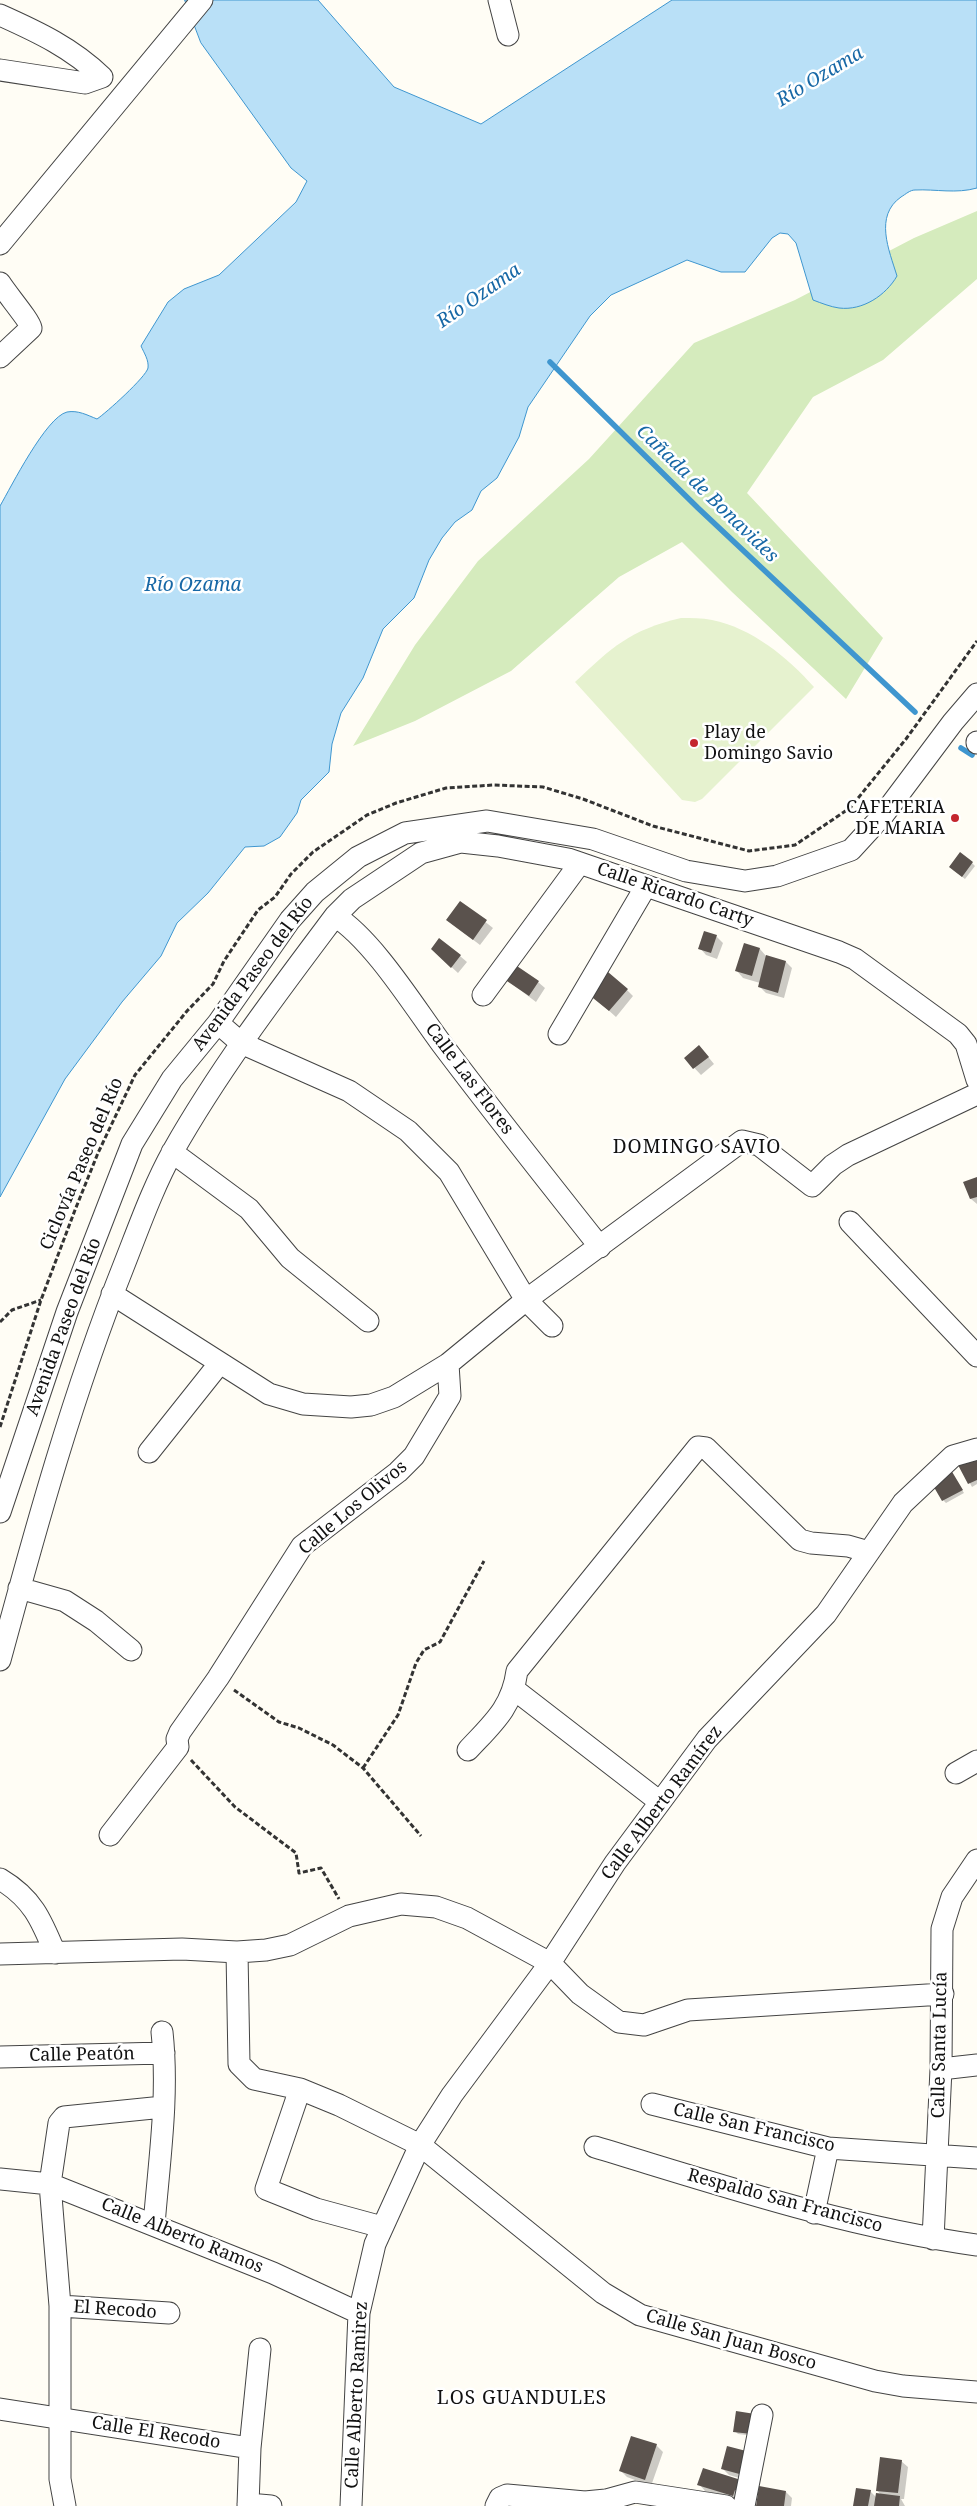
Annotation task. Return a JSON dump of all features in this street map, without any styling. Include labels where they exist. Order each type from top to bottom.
[{"type":"street","points":[[0,244],[202,0]]},
{"type":"street","points":[[500,0],[508,35]]},
{"type":"street","points":[[0,15],[41,33],[82,58],[102,77],[85,83],[0,70]]},
{"type":"street","points":[[0,283],[20,312],[30,321],[32,328],[0,357]]},
{"type":"street","name":"Avenida Paseo del Río","points":[[0,1512],[67,1312],[132,1144],[172,1079],[218,1023],[290,920],[315,892],[358,858],[405,833],[488,821],[593,839],[686,871],[745,880],[777,876],[850,850],[884,814],[953,722],[977,694]]},
{"type":"street","name":"Calle Ricardo Carty","points":[[335,916],[352,899],[421,853],[461,842],[498,846],[580,863],[855,959],[958,1034],[966,1044],[977,1080]]},
{"type":"street","points":[[483,994],[580,863]]},
{"type":"street","points":[[559,1034],[646,886]]},
{"type":"street","name":"Avenida Paseo del Río","points":[[0,1660],[19,1588],[90,1356],[112,1294],[172,1152],[241,1043],[335,916]]},
{"type":"street","name":"Calle Las Flores","points":[[335,916],[352,926],[369,947],[487,1104],[600,1247]]},
{"type":"street","points":[[218,1023],[241,1043],[349,1090],[408,1131],[449,1172],[526,1300],[552,1326]]},
{"type":"street","points":[[112,1294],[269,1394],[303,1404],[351,1408],[371,1405],[394,1397],[448,1364],[526,1300],[742,1141],[759,1145],[812,1186],[834,1164],[848,1155],[977,1094]]},
{"type":"street","points":[[172,1152],[248,1209],[290,1258],[368,1321]]},
{"type":"street","points":[[850,1222],[977,1356]]},
{"type":"street","points":[[149,1452],[220,1364]]},
{"type":"street","name":"Calle Los Olivos","points":[[110,1835],[178,1747],[177,1739],[180,1732],[218,1678],[302,1546],[398,1472],[414,1456],[450,1396],[448,1364]]},
{"type":"street","points":[[468,1750],[501,1714],[515,1690],[517,1671],[698,1448],[706,1448],[800,1540],[848,1546],[868,1552]]},
{"type":"street","name":"Calle Alberto Ramírez","points":[[420,2145],[452,2095],[550,1963],[615,1863],[707,1739],[826,1614],[903,1503],[953,1456],[977,1449]]},
{"type":"street","points":[[19,1588],[65,1601],[96,1621],[131,1650]]},
{"type":"street","points":[[515,1690],[660,1802]]},
{"type":"street","points":[[956,1774],[977,1761]]},
{"type":"street","name":"Calle Santa Lucía","points":[[934,2239],[943,1994],[942,1929],[952,1897],[977,1860]]},
{"type":"street","points":[[0,1878],[29,1901],[40,1917],[55,1953]]},
{"type":"street","points":[[0,1954],[182,1949],[237,1952],[266,1950],[290,1945],[349,1916],[401,1904],[436,1908],[467,1918],[550,1963],[580,1994],[619,2022],[644,2025],[688,2010],[943,1994]]},
{"type":"street","name":"Calle San Juan Bosco","points":[[237,1952],[239,2064],[254,2078],[300,2089],[377,2122],[420,2145],[603,2293],[640,2315],[875,2381],[903,2386],[977,2392]]},
{"type":"street","name":"Calle Peatón","points":[[0,2056],[163,2043],[163,2107]]},
{"type":"street","points":[[941,2069],[977,2065]]},
{"type":"street","points":[[300,2089],[266,2189],[316,2209],[382,2227]]},
{"type":"street","name":"Calle San Francisco","points":[[652,2104],[828,2148],[977,2158]]},
{"type":"street","points":[[65,2506],[60,2479],[60,2306],[50,2184],[58,2123],[64,2117],[163,2107],[154,2225]]},
{"type":"street","name":"Calle Alberto Ramirez","points":[[351,2506],[359,2313],[375,2244],[420,2145]]},
{"type":"street","name":"Respaldo San Francisco","points":[[595,2147],[814,2213],[934,2239],[977,2245]]},
{"type":"street","points":[[814,2213],[828,2148]]},
{"type":"street","name":"Calle Alberto Ramos","points":[[0,2179],[50,2184],[273,2272],[359,2313]]},
{"type":"street","name":"El Recodo","points":[[60,2306],[169,2313]]},
{"type":"street","points":[[260,2349],[250,2448],[248,2505],[272,2506]]},
{"type":"street","name":"Calle El Recodo","points":[[0,2409],[250,2448]]},
{"type":"street","points":[[744,2506],[762,2415]]},
{"type":"street","points":[[496,2506],[500,2498],[507,2494],[585,2502],[606,2500],[635,2492],[726,2506]]},
{"type":"path","name":"Ciclovía Paseo del Río","points":[[0,1426],[41,1300],[98,1153],[135,1075],[182,1018],[214,984],[224,961],[258,910],[275,897],[291,874],[313,852],[367,815],[396,803],[446,788],[494,785],[542,787],[583,799],[653,826],[749,851],[795,845],[850,808],[906,739],[977,641]]},
{"type":"path","points":[[0,1322],[12,1310],[41,1300]]},
{"type":"path","points":[[363,1768],[398,1715],[416,1662],[424,1650],[440,1642],[484,1562]]},
{"type":"path","points":[[218,1678],[279,1722],[299,1728],[333,1745],[363,1768],[422,1836]]},
{"type":"path","points":[[178,1747],[235,1807],[296,1854],[299,1873],[321,1868],[349,1916]]},
{"type":"green space","points":[[977,211],[977,279],[883,360],[813,397],[747,493],[883,638],[846,699],[732,592],[682,542],[619,577],[511,671],[415,721],[353,746],[415,645],[478,561],[589,459],[694,343],[795,300],[914,238]]},
{"type":"green space","name":"Play de Domingo Savio","points":[[681,618],[712,620],[727,624],[755,637],[792,665],[814,687],[702,799],[695,802],[682,800],[575,682],[623,641],[648,628]]},
{"type":"water","name":"Río Ozama","points":[[185,0],[318,0],[394,87],[481,124],[672,0],[977,0],[977,188],[954,191],[913,190],[901,197],[893,205],[886,223],[890,255],[897,276],[880,295],[857,307],[839,308],[813,300],[796,243],[788,234],[780,233],[772,238],[745,272],[721,272],[687,260],[611,295],[590,316],[528,407],[519,437],[497,478],[481,491],[472,510],[455,522],[442,538],[429,560],[414,598],[383,629],[363,678],[341,713],[332,744],[329,772],[301,800],[297,813],[280,837],[264,846],[245,847],[208,893],[177,923],[161,956],[122,1002],[65,1079],[0,1197],[0,506],[20,469],[49,426],[67,412],[79,412],[97,419],[125,395],[146,373],[148,368],[147,359],[141,346],[168,302],[184,289],[219,275],[296,202],[307,181],[291,168],[201,43]]},
{"type":"building","points":[[960,852],[973,862],[962,877],[949,867]]},
{"type":"building","points":[[460,901],[487,920],[473,940],[446,920]]},
{"type":"building","points":[[704,931],[717,935],[711,953],[698,949]]},
{"type":"building","points":[[439,938],[461,955],[451,968],[431,949]]},
{"type":"building","points":[[744,943],[760,948],[752,976],[735,971]]},
{"type":"building","points":[[766,955],[786,961],[778,993],[758,987]]},
{"type":"building","points":[[511,962],[539,981],[529,996],[501,977]]},
{"type":"building","points":[[608,972],[628,989],[609,1011],[588,994]]},
{"type":"building","points":[[699,1045],[709,1057],[693,1069],[684,1058]]},
{"type":"building","points":[[977,1177],[977,1197],[970,1199],[963,1182]]},
{"type":"building","points":[[977,1455],[977,1480],[968,1484],[958,1465]]},
{"type":"building","points":[[951,1470],[963,1490],[942,1501],[931,1482]]},
{"type":"building","points":[[736,2411],[755,2414],[752,2434],[733,2432]]},
{"type":"building","points":[[631,2436],[657,2444],[645,2480],[619,2471]]},
{"type":"building","points":[[727,2446],[750,2452],[743,2475],[721,2469]]},
{"type":"building","points":[[880,2457],[902,2460],[898,2493],[876,2491]]},
{"type":"building","points":[[703,2468],[741,2480],[737,2491],[735,2490],[733,2496],[697,2485]]},
{"type":"building","points":[[759,2486],[786,2491],[784,2506],[756,2506]]},
{"type":"building","points":[[856,2488],[871,2490],[868,2506],[853,2506]]},
{"type":"building","points":[[876,2493],[900,2496],[899,2506],[874,2506]]},
{"type":"waterway","name":"Cañada de Bonavides","points":[[550,362],[698,508],[915,712]]},
{"type":"waterway","name":"Cañada de Bonavides","points":[[961,748],[972,755]]},
{"type":"place","name":"Play de Domingo Savio","points":[[694,743]]},
{"type":"place","name":"CAFETERIA DE MARIA","points":[[955,818]]},
{"type":"district","name":"DOMINGO SAVIO","points":[[697,1148]]},
{"type":"district","name":"LOS GUANDULES","points":[[522,2399]]}]
